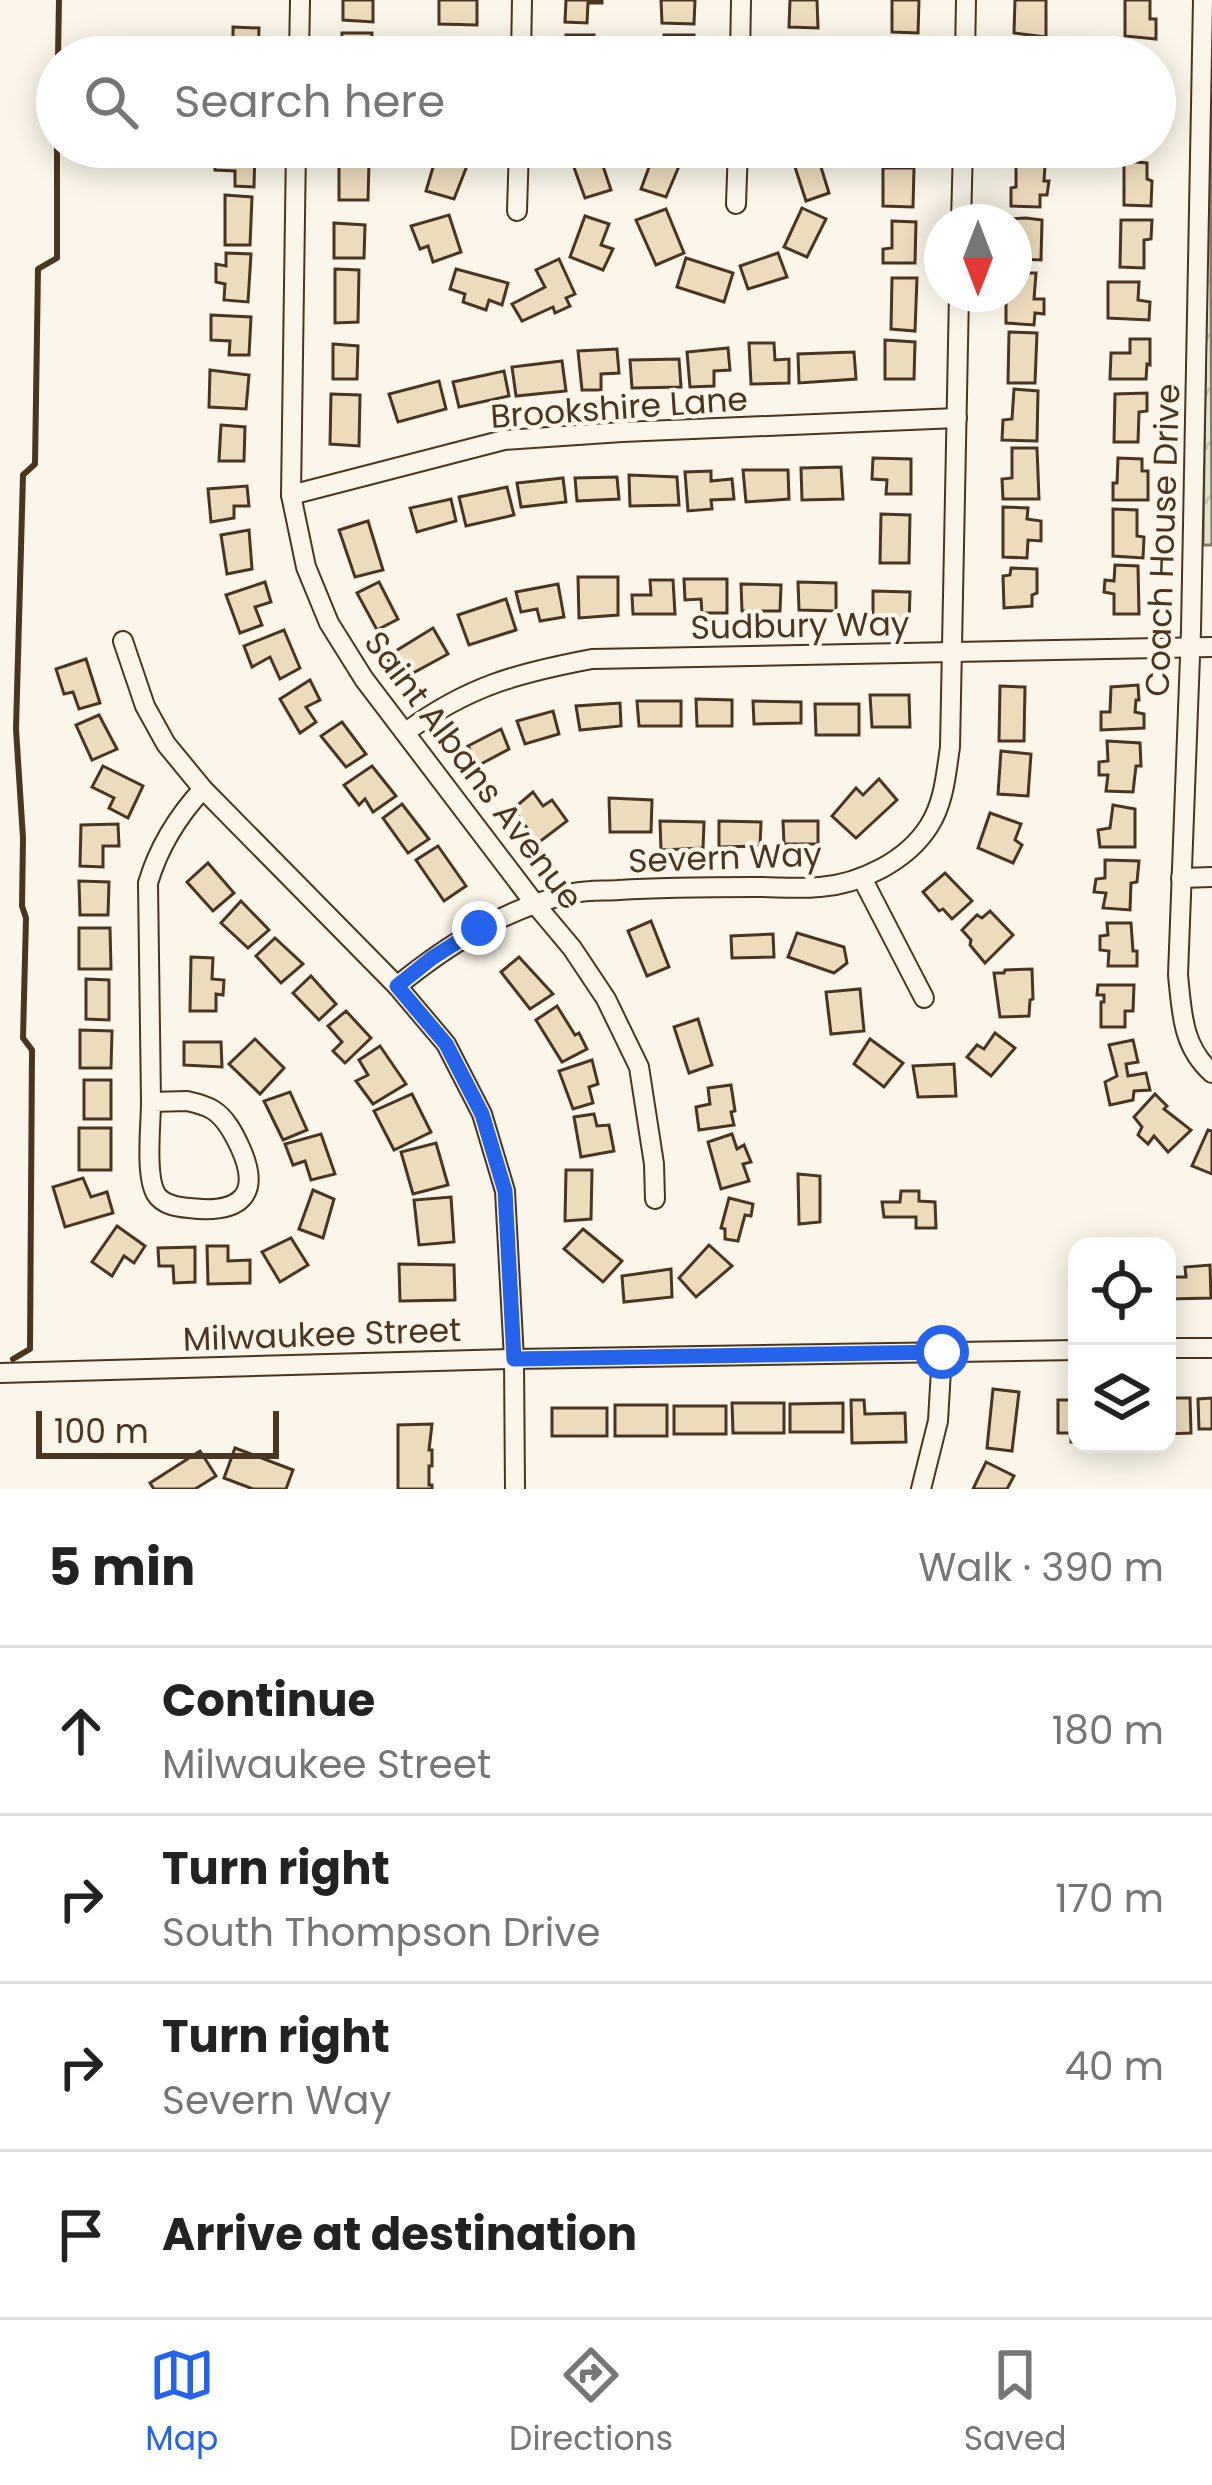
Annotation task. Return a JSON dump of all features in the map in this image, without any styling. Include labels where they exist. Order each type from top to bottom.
[{"type":"street","points":[[299,36],[300,0]]},
{"type":"street","points":[[521,36],[522,0]]},
{"type":"street","points":[[740,36],[741,0]]},
{"type":"street","points":[[965,36],[966,0]]},
{"type":"street","name":"Coach House Drive","points":[[1203,0],[1190,649],[1178,975],[1184,1029],[1200,1063],[1212,1073]]},
{"type":"street","name":"Saint Albans Avenue","points":[[296,168],[291,495],[306,567],[328,623],[364,679],[572,948],[606,999],[639,1067],[655,1199]]},
{"type":"street","points":[[517,211],[518,168]]},
{"type":"street","points":[[736,204],[737,168]]},
{"type":"street","points":[[961,204],[962,168]]},
{"type":"street","points":[[924,998],[862,878],[917,841],[929,826],[945,784],[950,747],[959,312]]},
{"type":"street","name":"Brookshire Lane","points":[[291,495],[504,440],[957,418]]},
{"type":"street","points":[[123,641],[145,706],[166,744],[203,789],[397,986],[446,1044],[482,1114],[505,1191],[515,1489]]},
{"type":"street","name":"Sudbury Way","points":[[406,731],[468,693],[522,672],[592,658],[1212,647]]},
{"type":"street","points":[[151,1102],[187,1101],[214,1110],[224,1119],[249,1172],[248,1193],[241,1201],[221,1208],[176,1207],[157,1197],[151,1161],[148,883],[157,854],[182,811],[203,789]]},
{"type":"street","name":"Severn Way","points":[[397,986],[479,928],[578,892],[822,887],[862,878]]},
{"type":"street","points":[[1180,878],[1212,878]]},
{"type":"street","points":[[1176,1348],[1212,1348]]},
{"type":"street","name":"Milwaukee Street","points":[[0,1373],[1068,1350]]},
{"type":"street","points":[[921,1489],[938,1421],[942,1352]]},
{"type":"green space","points":[[1210,0],[1212,545],[1203,545]]},
{"type":"building","points":[[343,0],[373,0],[373,22],[343,20]]},
{"type":"building","points":[[439,0],[477,0],[477,25],[439,24]]},
{"type":"building","points":[[566,0],[602,3],[588,3],[587,23],[565,22]]},
{"type":"building","points":[[661,0],[695,0],[694,24],[662,23]]},
{"type":"building","points":[[790,0],[817,0],[818,28],[789,27]]},
{"type":"building","points":[[892,0],[919,0],[918,33],[892,32]]},
{"type":"building","points":[[1015,0],[1046,0],[1046,36],[1014,33]]},
{"type":"building","points":[[1125,0],[1150,0],[1156,36],[1125,36]]},
{"type":"building","points":[[233,27],[259,28],[259,36],[233,36]]},
{"type":"building","points":[[254,168],[254,187],[235,186],[235,171],[215,170]]},
{"type":"building","points":[[339,168],[369,168],[368,200],[339,200]]},
{"type":"building","points":[[433,168],[466,168],[454,199],[426,191]]},
{"type":"building","points":[[574,168],[604,168],[611,190],[585,198]]},
{"type":"building","points":[[649,168],[678,168],[666,197],[641,189]]},
{"type":"building","points":[[795,168],[821,168],[829,193],[806,201]]},
{"type":"building","points":[[883,168],[914,168],[913,207],[883,206]]},
{"type":"building","points":[[1016,168],[1045,168],[1044,181],[1049,181],[1047,195],[1040,195],[1040,207],[1011,204],[1011,188],[1016,187]]},
{"type":"building","points":[[1124,168],[1147,168],[1147,179],[1152,181],[1151,206],[1124,205]]},
{"type":"building","points":[[225,195],[252,197],[250,245],[225,245]]},
{"type":"building","points":[[802,208],[826,219],[807,257],[784,247]]},
{"type":"building","points":[[666,209],[684,253],[656,265],[636,220]]},
{"type":"building","points":[[449,215],[461,252],[433,262],[428,246],[420,249],[411,226]]},
{"type":"building","points":[[585,216],[609,224],[601,245],[613,249],[603,270],[570,257]]},
{"type":"building","points":[[1032,219],[1042,220],[1041,260],[1032,260]]},
{"type":"building","points":[[1121,220],[1152,220],[1151,239],[1144,240],[1144,268],[1120,267]]},
{"type":"building","points":[[892,221],[916,222],[915,263],[883,263],[883,249],[892,248]]},
{"type":"building","points":[[334,223],[365,225],[364,258],[334,258]]},
{"type":"building","points":[[226,253],[251,254],[248,302],[224,300],[225,284],[216,282],[216,264],[226,266]]},
{"type":"building","points":[[778,253],[787,277],[748,289],[740,266]]},
{"type":"building","points":[[686,258],[733,273],[724,302],[677,287]]},
{"type":"building","points":[[559,259],[575,294],[566,298],[570,306],[555,313],[553,307],[522,321],[512,304],[545,287],[536,270]]},
{"type":"building","points":[[335,269],[359,270],[358,322],[335,323]]},
{"type":"building","points":[[456,269],[508,283],[502,305],[489,300],[486,310],[463,302],[465,294],[450,289]]},
{"type":"building","points":[[1032,273],[1036,273],[1034,299],[1044,299],[1044,314],[1035,313],[1034,325],[1006,323],[1006,312],[1032,312]]},
{"type":"building","points":[[892,278],[917,278],[915,331],[891,329]]},
{"type":"building","points":[[1108,282],[1139,282],[1138,300],[1150,302],[1149,320],[1108,318]]},
{"type":"building","points":[[211,315],[251,317],[249,355],[229,355],[230,341],[211,340]]},
{"type":"building","points":[[1009,332],[1037,333],[1035,383],[1008,383]]},
{"type":"building","points":[[1130,339],[1150,339],[1146,379],[1110,379],[1111,353],[1130,353]]},
{"type":"building","points":[[885,340],[915,342],[914,379],[885,379]]},
{"type":"building","points":[[749,343],[774,343],[775,360],[789,359],[789,383],[751,384]]},
{"type":"building","points":[[333,344],[358,346],[357,379],[333,379]]},
{"type":"building","points":[[728,348],[730,370],[714,371],[714,386],[690,387],[687,352]]},
{"type":"building","points":[[617,349],[619,373],[601,374],[601,390],[582,390],[578,351]]},
{"type":"building","points":[[854,352],[856,379],[799,383],[798,354]]},
{"type":"building","points":[[679,359],[681,387],[632,388],[630,360]]},
{"type":"building","points":[[562,361],[566,391],[516,396],[512,367]]},
{"type":"building","points":[[210,370],[249,375],[246,409],[209,407]]},
{"type":"building","points":[[504,371],[509,396],[459,407],[453,382]]},
{"type":"building","points":[[439,381],[446,409],[398,422],[389,394]]},
{"type":"building","points":[[1014,389],[1038,391],[1037,441],[1002,440],[1003,420],[1012,419]]},
{"type":"building","points":[[1147,393],[1147,411],[1139,412],[1138,442],[1114,442],[1115,394]]},
{"type":"building","points":[[331,394],[360,395],[359,446],[330,444]]},
{"type":"building","points":[[221,425],[245,427],[244,461],[219,461]]},
{"type":"building","points":[[1012,448],[1037,448],[1039,499],[1003,499],[1002,479],[1012,478]]},
{"type":"building","points":[[873,458],[911,459],[911,494],[886,494],[887,480],[872,479]]},
{"type":"building","points":[[1118,458],[1142,459],[1142,471],[1148,471],[1148,500],[1113,500]]},
{"type":"building","points":[[841,467],[843,499],[802,500],[801,468]]},
{"type":"building","points":[[743,470],[788,470],[789,499],[746,502]]},
{"type":"building","points":[[711,471],[711,481],[732,479],[734,499],[711,500],[712,509],[688,511],[685,472]]},
{"type":"building","points":[[629,475],[677,477],[679,505],[630,506]]},
{"type":"building","points":[[617,477],[619,499],[577,501],[575,478]]},
{"type":"building","points":[[563,478],[566,502],[521,507],[517,483]]},
{"type":"building","points":[[247,486],[249,506],[234,506],[234,518],[211,522],[208,489]]},
{"type":"building","points":[[507,487],[514,515],[466,526],[459,497]]},
{"type":"building","points":[[451,499],[456,521],[417,532],[410,508]]},
{"type":"building","points":[[1003,507],[1028,508],[1027,519],[1041,521],[1041,541],[1028,540],[1027,558],[1003,557]]},
{"type":"building","points":[[1113,509],[1137,510],[1143,558],[1113,556]]},
{"type":"building","points":[[881,514],[910,515],[909,563],[880,563]]},
{"type":"building","points":[[368,521],[383,570],[355,577],[339,530]]},
{"type":"building","points":[[249,530],[252,569],[227,574],[221,535]]},
{"type":"building","points":[[1115,565],[1138,566],[1139,614],[1114,614],[1114,594],[1104,592],[1105,580],[1114,581]]},
{"type":"building","points":[[1011,568],[1037,569],[1032,606],[1004,608],[1003,576],[1010,575]]},
{"type":"building","points":[[578,577],[618,577],[618,615],[579,618]]},
{"type":"building","points":[[684,579],[727,579],[727,613],[702,613],[701,599],[685,600]]},
{"type":"building","points":[[650,580],[673,580],[675,614],[633,614],[632,595],[651,595]]},
{"type":"building","points":[[265,582],[271,602],[255,607],[262,625],[240,633],[226,595]]},
{"type":"building","points":[[379,582],[398,619],[377,630],[357,593]]},
{"type":"building","points":[[798,582],[836,583],[836,611],[799,610]]},
{"type":"building","points":[[558,584],[564,617],[540,621],[537,609],[521,612],[516,592]]},
{"type":"building","points":[[741,584],[781,585],[780,611],[742,611]]},
{"type":"building","points":[[873,591],[910,592],[909,621],[873,621]]},
{"type":"building","points":[[506,599],[516,630],[469,645],[458,615]]},
{"type":"building","points":[[433,628],[448,654],[402,679],[386,657]]},
{"type":"building","points":[[284,630],[300,668],[280,679],[270,657],[252,667],[244,646]]},
{"type":"building","points":[[86,659],[100,703],[79,709],[73,692],[64,694],[56,669]]},
{"type":"building","points":[[310,680],[320,700],[306,707],[316,722],[300,733],[280,699]]},
{"type":"building","points":[[1138,685],[1135,712],[1144,714],[1144,728],[1101,730],[1101,712],[1110,712],[1111,687]]},
{"type":"building","points":[[1000,686],[1025,687],[1024,741],[999,741]]},
{"type":"building","points":[[870,695],[909,695],[910,727],[872,727]]},
{"type":"building","points":[[696,699],[732,700],[732,726],[697,726]]},
{"type":"building","points":[[637,701],[681,701],[681,726],[639,726]]},
{"type":"building","points":[[753,701],[801,702],[801,723],[754,724]]},
{"type":"building","points":[[620,703],[621,726],[580,730],[576,706]]},
{"type":"building","points":[[815,704],[859,704],[859,735],[816,735]]},
{"type":"building","points":[[553,711],[559,734],[525,744],[517,721]]},
{"type":"building","points":[[99,715],[117,749],[92,760],[76,725]]},
{"type":"building","points":[[342,722],[366,754],[346,767],[321,736]]},
{"type":"building","points":[[501,729],[509,749],[479,765],[468,746]]},
{"type":"building","points":[[1107,741],[1140,743],[1141,766],[1136,766],[1133,792],[1106,791],[1108,775],[1099,775],[1099,762],[1108,761]]},
{"type":"building","points":[[1001,751],[1031,754],[1028,796],[998,794]]},
{"type":"building","points":[[103,766],[143,786],[128,818],[109,808],[114,798],[92,787]]},
{"type":"building","points":[[372,766],[396,796],[373,812],[365,799],[359,805],[344,785]]},
{"type":"building","points":[[879,779],[897,800],[856,838],[832,816],[856,788],[863,795]]},
{"type":"building","points":[[533,792],[543,806],[552,800],[567,821],[538,843],[513,809]]},
{"type":"building","points":[[609,798],[652,800],[651,832],[610,832]]},
{"type":"building","points":[[402,804],[429,839],[408,853],[383,818]]},
{"type":"building","points":[[1113,805],[1135,809],[1135,847],[1100,847],[1098,830],[1110,828]]},
{"type":"building","points":[[990,813],[1021,824],[1015,840],[1022,845],[1013,863],[978,848]]},
{"type":"building","points":[[660,821],[704,822],[703,848],[661,850]]},
{"type":"building","points":[[719,821],[761,822],[760,846],[719,847]]},
{"type":"building","points":[[783,821],[818,821],[818,844],[784,844]]},
{"type":"building","points":[[118,824],[119,846],[103,846],[103,867],[80,866],[81,825]]},
{"type":"building","points":[[438,846],[466,886],[444,901],[416,860]]},
{"type":"building","points":[[1105,860],[1139,861],[1137,882],[1131,883],[1130,910],[1103,908],[1106,893],[1094,892],[1096,879],[1105,878]]},
{"type":"building","points":[[208,863],[234,893],[213,911],[187,882]]},
{"type":"building","points":[[945,873],[972,901],[952,919],[923,892]]},
{"type":"building","points":[[79,881],[109,882],[108,915],[80,915]]},
{"type":"building","points":[[241,901],[269,930],[248,948],[221,923]]},
{"type":"building","points":[[990,911],[1013,935],[985,963],[962,930],[977,915],[982,918]]},
{"type":"building","points":[[651,921],[669,967],[647,976],[628,931]]},
{"type":"building","points":[[1107,923],[1131,923],[1137,966],[1108,966],[1109,951],[1100,950],[1100,936],[1108,935]]},
{"type":"building","points":[[79,928],[110,928],[111,969],[79,969]]},
{"type":"building","points":[[797,933],[844,947],[847,963],[834,973],[788,957]]},
{"type":"building","points":[[773,934],[774,957],[732,958],[731,936]]},
{"type":"building","points":[[275,938],[303,964],[281,983],[256,956]]},
{"type":"building","points":[[191,957],[213,958],[212,979],[224,980],[223,995],[216,994],[216,1011],[190,1011]]},
{"type":"building","points":[[519,957],[553,994],[530,1009],[501,972]]},
{"type":"building","points":[[1032,969],[1029,1016],[1000,1017],[994,973]]},
{"type":"building","points":[[311,976],[336,1004],[319,1020],[293,993]]},
{"type":"building","points":[[86,979],[109,980],[109,1020],[86,1019]]},
{"type":"building","points":[[1098,985],[1134,985],[1133,1011],[1125,1011],[1125,1027],[1101,1027],[1104,995],[1097,995]]},
{"type":"building","points":[[860,989],[864,1031],[831,1034],[826,992]]},
{"type":"building","points":[[557,1006],[587,1049],[562,1062],[536,1020]]},
{"type":"building","points":[[346,1011],[371,1038],[345,1063],[333,1051],[342,1042],[328,1026]]},
{"type":"building","points":[[698,1019],[712,1065],[689,1073],[674,1027]]},
{"type":"building","points":[[80,1030],[112,1031],[111,1068],[80,1068]]},
{"type":"building","points":[[995,1033],[1015,1048],[991,1076],[967,1057],[977,1045],[984,1049]]},
{"type":"building","points":[[255,1039],[284,1068],[260,1094],[229,1064]]},
{"type":"building","points":[[870,1039],[903,1063],[884,1087],[854,1064]]},
{"type":"building","points":[[1133,1040],[1138,1062],[1126,1064],[1128,1076],[1146,1073],[1150,1090],[1134,1091],[1133,1100],[1110,1105],[1105,1082],[1117,1076],[1109,1045]]},
{"type":"building","points":[[184,1042],[221,1042],[222,1067],[184,1065]]},
{"type":"building","points":[[380,1046],[406,1084],[373,1104],[356,1081],[368,1075],[359,1060]]},
{"type":"building","points":[[592,1060],[598,1084],[589,1087],[593,1103],[573,1109],[559,1071]]},
{"type":"building","points":[[954,1064],[956,1096],[918,1097],[913,1066]]},
{"type":"building","points":[[84,1080],[111,1080],[111,1119],[84,1119]]},
{"type":"building","points":[[731,1085],[734,1125],[699,1130],[696,1107],[710,1104],[708,1088]]},
{"type":"building","points":[[290,1092],[307,1130],[283,1140],[264,1101]]},
{"type":"building","points":[[412,1094],[431,1132],[394,1150],[374,1111]]},
{"type":"building","points":[[1155,1094],[1167,1106],[1164,1109],[1191,1130],[1168,1152],[1154,1136],[1148,1144],[1138,1135],[1142,1127],[1134,1117]]},
{"type":"building","points":[[594,1114],[597,1126],[609,1125],[614,1151],[581,1157],[574,1117]]},
{"type":"building","points":[[79,1128],[111,1128],[111,1170],[79,1170]]},
{"type":"building","points":[[1208,1130],[1212,1131],[1212,1174],[1192,1166]]},
{"type":"building","points":[[321,1134],[335,1174],[311,1180],[305,1161],[293,1165],[285,1144]]},
{"type":"building","points":[[732,1134],[737,1149],[744,1145],[751,1162],[743,1164],[749,1181],[721,1189],[708,1142]]},
{"type":"building","points":[[436,1143],[448,1185],[413,1194],[401,1152]]},
{"type":"building","points":[[566,1170],[592,1170],[591,1219],[565,1221]]},
{"type":"building","points":[[798,1174],[820,1176],[820,1222],[799,1224]]},
{"type":"building","points":[[83,1178],[91,1197],[107,1192],[113,1213],[65,1227],[53,1187]]},
{"type":"building","points":[[313,1190],[334,1199],[323,1238],[299,1229]]},
{"type":"building","points":[[901,1191],[919,1191],[919,1201],[935,1202],[936,1228],[916,1228],[916,1217],[884,1217],[882,1202],[900,1202]]},
{"type":"building","points":[[451,1197],[454,1242],[419,1245],[414,1200]]},
{"type":"building","points":[[729,1198],[753,1204],[738,1241],[725,1239],[721,1228]]},
{"type":"building","points":[[117,1226],[145,1246],[134,1263],[124,1256],[112,1276],[92,1262]]},
{"type":"building","points":[[583,1229],[622,1261],[603,1282],[564,1249]]},
{"type":"building","points":[[291,1238],[308,1265],[280,1282],[262,1252]]},
{"type":"building","points":[[709,1245],[732,1266],[696,1297],[679,1278]]},
{"type":"building","points":[[207,1246],[228,1246],[228,1261],[250,1260],[250,1283],[208,1284]]},
{"type":"building","points":[[195,1247],[195,1282],[174,1283],[173,1266],[159,1266],[158,1248]]},
{"type":"building","points":[[399,1264],[454,1265],[455,1300],[400,1301]]},
{"type":"building","points":[[1210,1265],[1211,1298],[1176,1299],[1176,1277],[1186,1277],[1185,1267]]},
{"type":"building","points":[[671,1269],[672,1297],[624,1302],[622,1276]]},
{"type":"building","points":[[993,1389],[1019,1392],[1012,1451],[987,1448]]},
{"type":"building","points":[[1176,1398],[1190,1398],[1191,1433],[1176,1434]]},
{"type":"building","points":[[1212,1398],[1212,1429],[1199,1429],[1198,1399]]},
{"type":"building","points":[[851,1400],[864,1400],[865,1414],[905,1413],[906,1442],[852,1443]]},
{"type":"building","points":[[1058,1400],[1068,1400],[1068,1433],[1058,1433]]},
{"type":"building","points":[[732,1403],[784,1403],[784,1433],[733,1433]]},
{"type":"building","points":[[843,1403],[843,1432],[790,1432],[790,1404]]},
{"type":"building","points":[[615,1405],[667,1405],[667,1436],[615,1436]]},
{"type":"building","points":[[674,1406],[726,1406],[726,1434],[674,1434]]},
{"type":"building","points":[[552,1408],[607,1408],[607,1436],[552,1436]]},
{"type":"building","points":[[432,1424],[432,1489],[398,1489],[398,1425]]},
{"type":"building","points":[[235,1448],[293,1470],[286,1489],[253,1489],[224,1478]]},
{"type":"building","points":[[200,1451],[216,1476],[195,1489],[154,1489],[150,1483]]},
{"type":"building","points":[[986,1462],[1014,1476],[1007,1489],[973,1489]]},
{"type":"wall","points":[[58,36],[59,0]]},
{"type":"wall","points":[[13,1359],[30,1349],[32,1050],[23,1038],[26,918],[16,729],[23,475],[35,464],[38,269],[57,258],[57,168]]},
{"type":"route","points":[[479,928],[397,986],[446,1044],[482,1114],[505,1191],[514,1359],[942,1352]]}]
